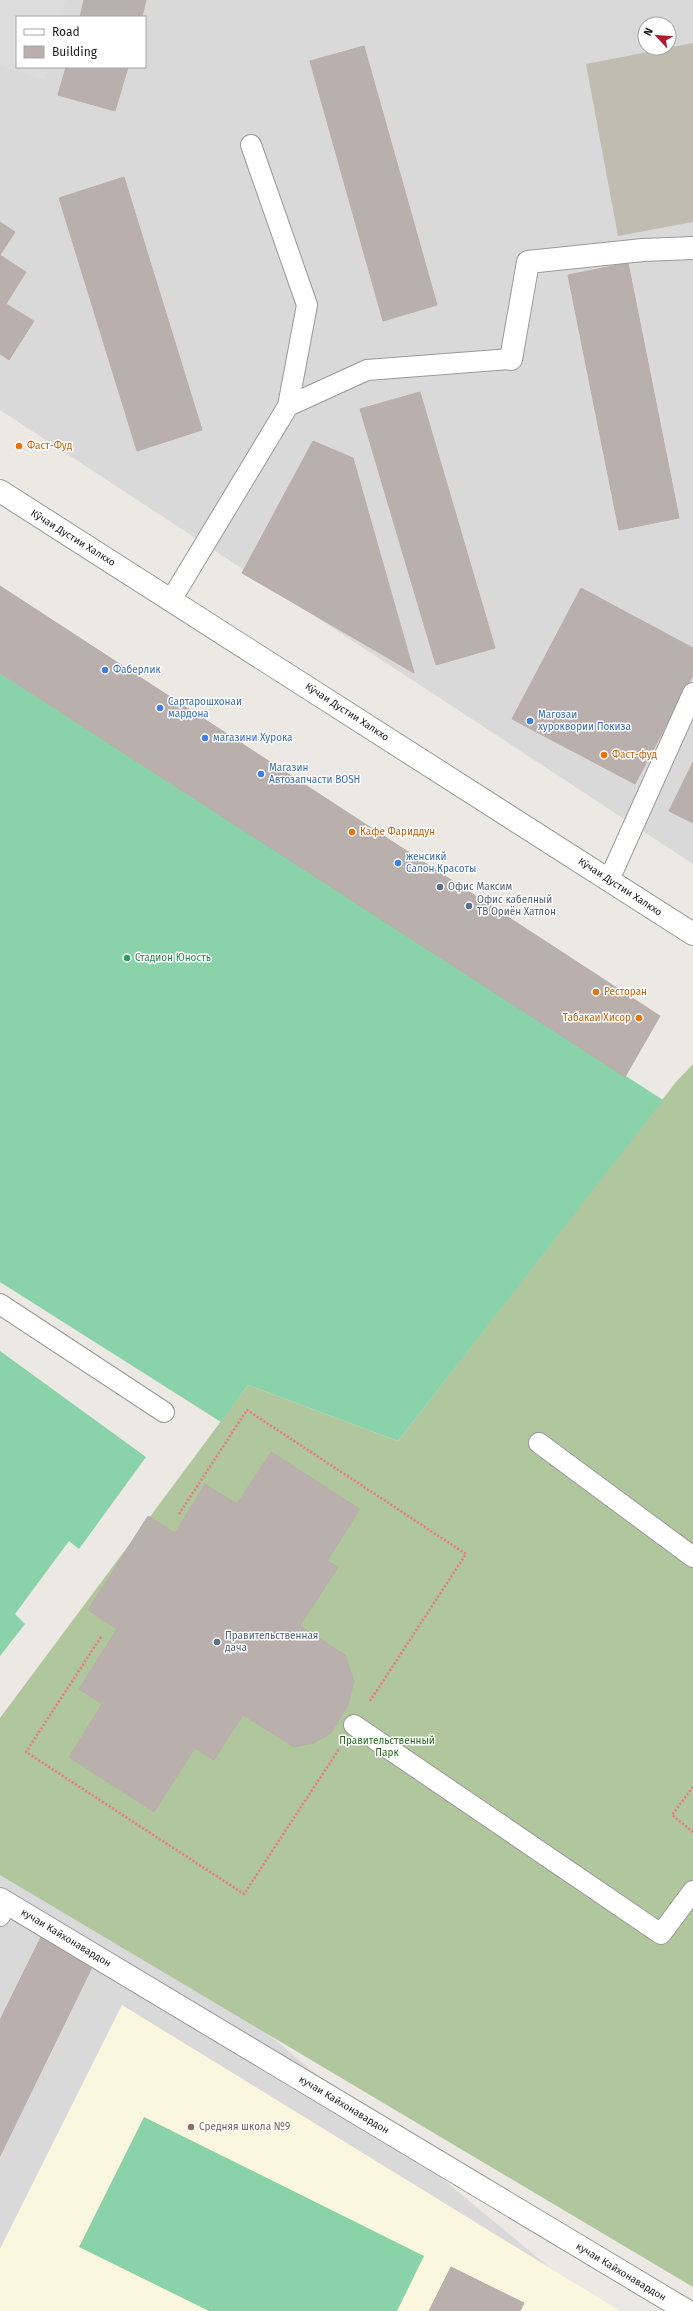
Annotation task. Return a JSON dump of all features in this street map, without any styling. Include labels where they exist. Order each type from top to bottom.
[{"type":"street","points":[[512,359],[528,262],[644,250],[693,248]]},
{"type":"street","name":"Кӯчаи Дустии Халкхо","points":[[0,491],[693,934]]},
{"type":"street","name":"кучаи Кайхонавардон","points":[[2,1906],[687,2311]]},
{"type":"lane","points":[[171,600],[288,406],[307,305],[251,145]]},
{"type":"lane","points":[[288,406],[368,370],[512,359]]},
{"type":"lane","points":[[609,880],[693,693]]},
{"type":"lane","points":[[0,1304],[164,1412]]},
{"type":"lane","points":[[539,1443],[693,1557]]},
{"type":"lane","points":[[354,1725],[661,1934],[693,1891]]},
{"type":"path","points":[[101,1636],[26,1752],[244,1894],[466,1554],[247,1410],[179,1514]]},
{"type":"path","points":[[693,1787],[672,1815],[693,1832]]},
{"type":"shaded area","points":[[0,0],[693,0],[693,864],[0,410]]},
{"type":"shaded area","points":[[0,0],[66,0],[61,16],[16,16],[16,68],[48,68],[45,80],[0,66]]},
{"type":"shaded area","points":[[693,43],[693,222],[618,236],[586,64],[637,54],[637,56],[677,56],[677,46]]},
{"type":"shaded area","name":"Средняя школа №9","points":[[0,1812],[602,2311],[0,2311]]},
{"type":"shaded area","name":"Средняя школа №9","points":[[122,2005],[620,2311],[0,2311],[0,2249]]},
{"type":"green space","points":[[0,673],[663,1100],[398,1441],[248,1385],[221,1422],[0,1282]]},
{"type":"green space","name":"Правительственный Парк","points":[[693,1064],[693,2287],[0,1875],[0,1718],[248,1385],[398,1441],[676,1082]]},
{"type":"green space","points":[[0,1351],[146,1457],[79,1549],[69,1541],[15,1614],[25,1624],[0,1656]]},
{"type":"green space","points":[[144,2117],[424,2256],[397,2311],[209,2311],[79,2247]]},
{"type":"building","points":[[84,0],[146,0],[142,16],[80,16]]},
{"type":"building","points":[[364,46],[437,305],[383,321],[310,61]]},
{"type":"building","points":[[66,68],[128,68],[115,111],[58,95]]},
{"type":"building","points":[[124,177],[202,430],[137,451],[59,198]]},
{"type":"building","points":[[0,222],[15,232],[0,255]]},
{"type":"building","points":[[0,255],[26,272],[6,304],[34,321],[9,360],[0,354]]},
{"type":"building","points":[[628,263],[679,518],[619,530],[568,275]]},
{"type":"building","points":[[420,392],[495,648],[436,665],[360,409]]},
{"type":"building","points":[[313,441],[353,458],[414,673],[242,573]]},
{"type":"building","points":[[0,586],[660,1016],[625,1077],[0,673]]},
{"type":"building","points":[[581,588],[693,648],[693,675],[635,784],[512,719]]},
{"type":"building","points":[[693,762],[693,823],[669,811]]},
{"type":"building","name":"Правительственная дача","points":[[271,1452],[360,1509],[327,1561],[338,1567],[300,1626],[345,1655],[354,1681],[348,1705],[331,1733],[314,1743],[294,1747],[243,1715],[214,1760],[195,1748],[154,1812],[69,1757],[102,1704],[79,1689],[117,1629],[88,1610],[148,1516],[175,1533],[205,1484],[237,1504]]},
{"type":"building","points":[[42,1935],[95,1961],[0,2156],[0,2020]]},
{"type":"building","points":[[451,2267],[524,2303],[520,2311],[429,2311]]},
{"type":"place","name":"Фаст-Фуд","points":[[19,446]]},
{"type":"place","name":"Фаберлик","points":[[105,670]]},
{"type":"place","name":"Сартарошхонаи мардона","points":[[160,708]]},
{"type":"place","name":"Магозаи хуроквории Покиза","points":[[530,721]]},
{"type":"place","name":"магазини Хурока","points":[[205,738]]},
{"type":"place","name":"Фаст-фуд","points":[[604,755]]},
{"type":"place","name":"Магазин Автозапчасти BOSH","points":[[261,774]]},
{"type":"place","name":"Кафе Фариддун","points":[[352,832]]},
{"type":"place","name":"женсикй Салон Красоты","points":[[398,863]]},
{"type":"place","name":"Офис Максим","points":[[440,887]]},
{"type":"place","name":"Офис кабелный ТВ Ориён Хатлон","points":[[469,906]]},
{"type":"place","name":"Стадион Юность","points":[[127,958]]},
{"type":"place","name":"Ресторан","points":[[596,992]]},
{"type":"place","name":"Табакаи Хисор","points":[[639,1018]]},
{"type":"place","name":"Правительственная дача","points":[[217,1642]]},
{"type":"place","name":"Средняя школа №9","points":[[191,2127]]}]
